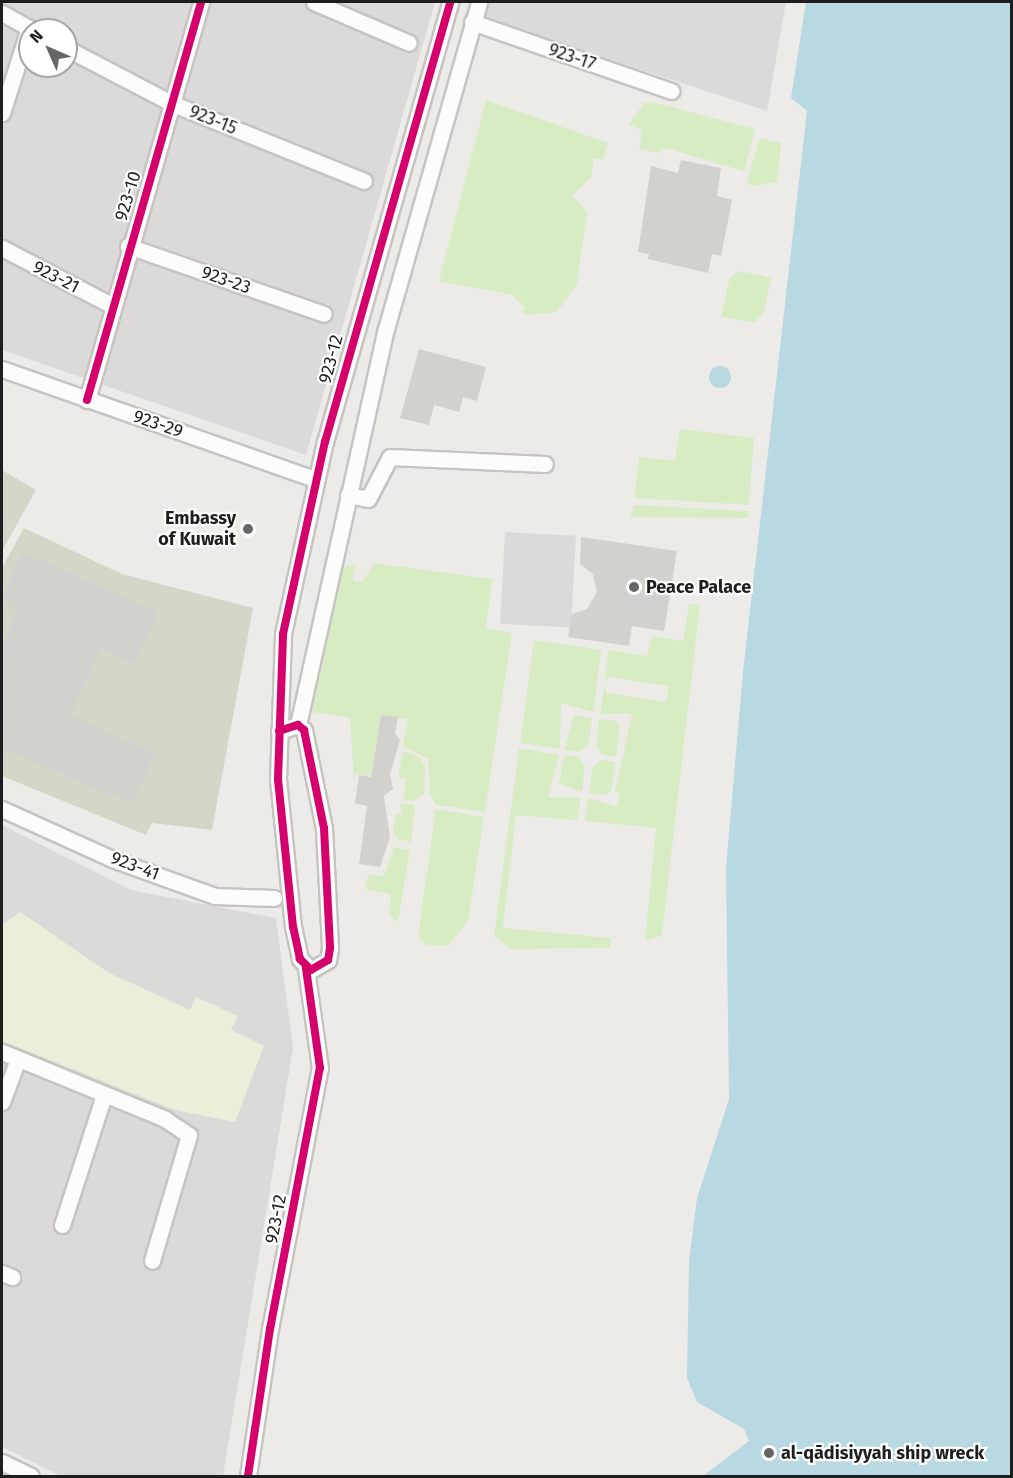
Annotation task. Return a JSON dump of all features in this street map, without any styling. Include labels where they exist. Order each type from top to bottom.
[{"type":"street","name":"923-10","points":[[87,400],[111,305],[201,2]]},
{"type":"street","points":[[314,2],[410,43]]},
{"type":"street","name":"923-12","points":[[248,1476],[270,1329],[320,1068],[306,968],[289,891],[278,779],[283,634],[315,479],[450,2]]},
{"type":"street","points":[[306,968],[328,960],[330,886],[307,737],[298,725],[386,329],[479,2]]},
{"type":"street","points":[[2,13],[18,22]]},
{"type":"street","name":"923-17","points":[[472,22],[671,91]]},
{"type":"street","name":"923-15","points":[[78,54],[171,103],[364,181]]},
{"type":"street","points":[[2,113],[18,67]]},
{"type":"street","name":"923-23","points":[[128,246],[324,314]]},
{"type":"street","name":"923-21","points":[[2,248],[111,305]]},
{"type":"street","name":"923-29","points":[[2,369],[315,479]]},
{"type":"street","points":[[348,495],[368,499],[390,457],[544,464]]},
{"type":"street","points":[[279,731],[298,725]]},
{"type":"street","name":"923-41","points":[[2,809],[215,896],[274,898]]},
{"type":"street","points":[[2,1052],[104,1095],[189,1135],[152,1261]]},
{"type":"street","points":[[2,1102],[18,1059]]},
{"type":"street","points":[[62,1225],[104,1095]]},
{"type":"street","points":[[2,1462],[31,1476]]},
{"type":"shaded area","points":[[2,2],[435,2],[306,455],[2,350]]},
{"type":"shaded area","points":[[489,2],[786,2],[767,111],[484,18]]},
{"type":"shaded area","points":[[2,470],[36,490],[2,551]]},
{"type":"shaded area","points":[[24,528],[122,574],[253,608],[212,830],[152,823],[146,835],[2,776],[2,568]]},
{"type":"shaded area","points":[[505,532],[576,536],[571,628],[500,624]]},
{"type":"shaded area","points":[[2,825],[131,890],[276,918],[293,1048],[223,1476],[61,1476],[2,1447]]},
{"type":"green space","points":[[486,100],[608,143],[603,160],[594,158],[591,178],[572,195],[587,212],[577,284],[557,312],[522,315],[525,308],[512,295],[439,281]]},
{"type":"green space","points":[[653,102],[755,129],[744,171],[665,148],[659,153],[639,149],[642,131],[629,124],[644,103]]},
{"type":"green space","points":[[760,138],[781,143],[777,182],[752,186],[747,181]]},
{"type":"green space","points":[[741,271],[771,278],[764,312],[754,323],[721,316],[730,277]]},
{"type":"green space","points":[[680,429],[754,438],[749,505],[634,498],[639,457],[675,461]]},
{"type":"green space","points":[[634,505],[749,511],[748,518],[630,517]]},
{"type":"green space","points":[[356,563],[353,580],[363,582],[373,563],[492,579],[486,629],[512,633],[485,812],[436,805],[430,795],[428,759],[403,746],[408,719],[381,715],[371,776],[355,774],[354,782],[350,718],[312,712],[343,568]]},
{"type":"green space","points":[[689,604],[700,605],[662,935],[645,941],[656,828],[585,821],[588,798],[618,807],[620,793],[615,792],[632,714],[600,714],[604,686],[607,693],[666,702],[669,686],[609,677],[604,682],[609,650],[647,656],[652,636],[683,641]]},
{"type":"green space","points":[[534,640],[601,650],[594,712],[561,703],[560,749],[520,743]]},
{"type":"green space","points":[[574,715],[592,718],[589,744],[579,752],[564,750]]},
{"type":"green space","points":[[599,719],[617,721],[620,727],[616,757],[602,755],[596,745]]},
{"type":"green space","points":[[519,748],[559,755],[548,798],[581,797],[577,820],[516,815],[503,928],[611,938],[610,948],[510,949],[494,936]]},
{"type":"green space","points":[[403,751],[420,757],[425,767],[424,794],[415,801],[403,799],[406,779],[398,777]]},
{"type":"green space","points":[[564,755],[579,757],[585,766],[582,792],[559,784]]},
{"type":"green space","points":[[601,760],[615,762],[611,791],[605,795],[589,793],[593,767]]},
{"type":"green space","points":[[400,803],[415,805],[411,842],[397,839],[393,831],[396,814],[402,815]]},
{"type":"green space","points":[[436,809],[484,817],[468,921],[449,945],[427,946],[418,935]]},
{"type":"green space","points":[[394,847],[410,850],[398,922],[389,915],[391,894],[365,889],[368,875],[384,876]]},
{"type":"green space","points":[[20,912],[109,973],[190,1010],[196,997],[238,1016],[231,1030],[264,1046],[235,1122],[175,1110],[2,1041],[2,925]]},
{"type":"water","points":[[806,2],[1011,2],[1011,1476],[703,1476],[749,1441],[744,1429],[697,1402],[687,1378],[689,1261],[697,1198],[729,1099],[726,868],[743,672],[807,111],[791,98]]},
{"type":"water","points":[[720,366],[728,369],[731,377],[728,385],[720,388],[712,385],[709,377],[712,369]]},
{"type":"building","points":[[681,160],[721,168],[717,196],[732,200],[721,256],[712,254],[708,273],[648,259],[649,254],[638,252],[651,166],[678,173]]},
{"type":"building","points":[[419,349],[486,367],[477,401],[463,397],[459,412],[434,405],[429,425],[400,418]]},
{"type":"building","name":"Peace Palace","points":[[581,537],[677,551],[664,631],[632,626],[629,646],[568,637],[572,614],[587,609],[597,592],[593,574],[580,564]]},
{"type":"building","points":[[22,552],[158,612],[134,663],[101,649],[71,715],[155,753],[132,804],[2,748],[2,647],[18,610],[2,598]]},
{"type":"building","points":[[381,715],[398,717],[395,734],[400,740],[390,774],[393,789],[384,796],[390,837],[380,867],[359,864],[367,806],[355,803],[359,775],[371,777]]},
{"type":"cycle path","points":[[87,400],[201,2]]},
{"type":"cycle path","points":[[279,731],[298,725],[304,730],[324,828],[330,948],[328,960],[311,970],[300,959],[293,927],[278,779],[283,634],[325,442],[450,2]]},
{"type":"cycle path","points":[[248,1476],[270,1329],[320,1068],[306,968]]},
{"type":"place","name":"Embassy of Kuwait","points":[[248,529]]},
{"type":"place","name":"Peace Palace","points":[[634,587]]},
{"type":"place","name":"al-qādisiyyah ship wreck","points":[[769,1453]]}]
